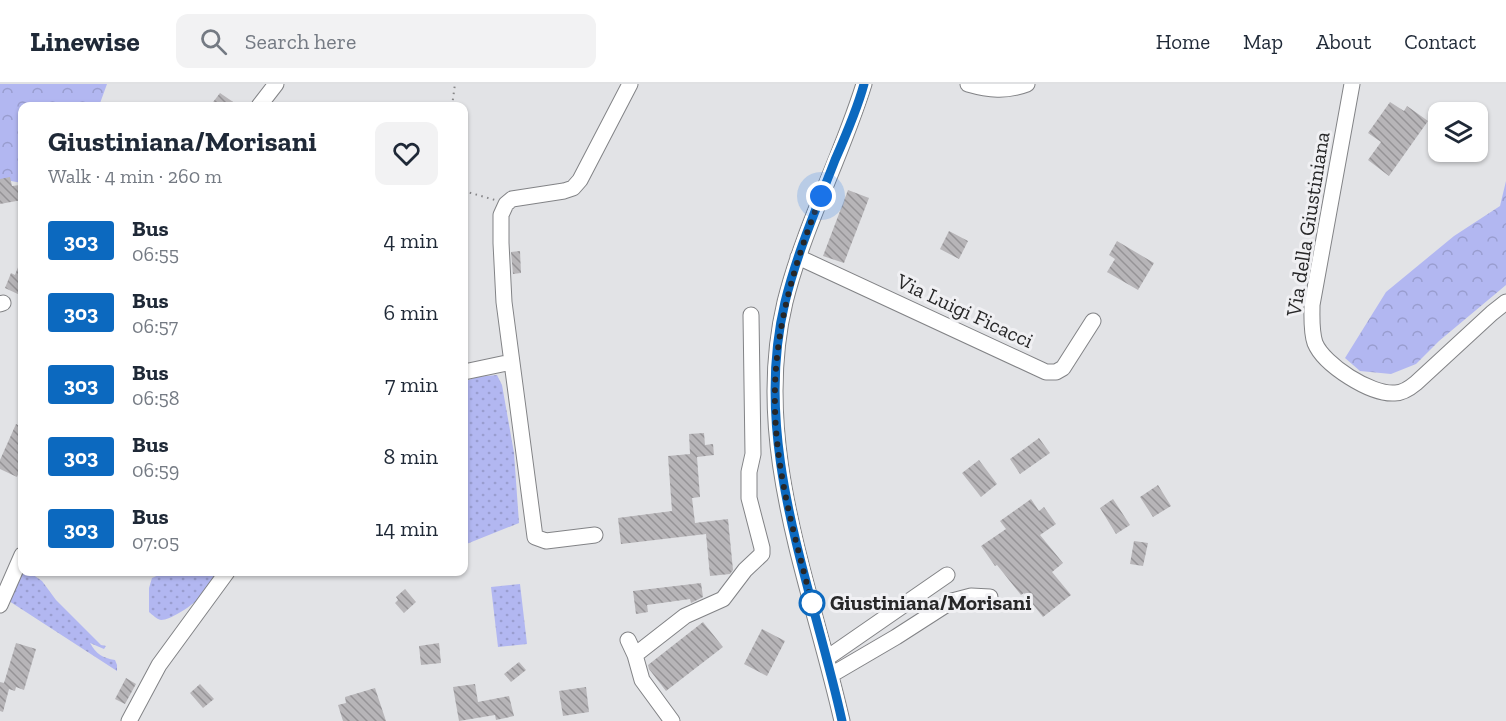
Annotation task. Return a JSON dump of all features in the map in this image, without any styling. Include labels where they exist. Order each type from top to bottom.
[{"type":"street","points":[[262,102],[276,84]]},
{"type":"street","points":[[594,535],[546,541],[536,537],[504,302],[501,215],[506,204],[512,199],[573,188],[580,180],[630,84]]},
{"type":"street","points":[[842,721],[794,533],[780,465],[775,381],[785,302],[798,257],[864,84]]},
{"type":"street","points":[[968,84],[997,90],[1027,84]]},
{"type":"street","name":"Via della Giustiniana","points":[[1352,84],[1312,305],[1313,335],[1322,354],[1334,367],[1368,388],[1388,393],[1402,392],[1416,383],[1506,302]]},
{"type":"street","name":"Via Luigi Ficacci","points":[[798,257],[1046,372],[1056,372],[1063,368],[1093,321]]},
{"type":"street","points":[[635,655],[685,616],[723,599],[744,570],[762,554],[749,498],[748,472],[753,454],[751,315]]},
{"type":"street","points":[[468,371],[511,362]]},
{"type":"street","points":[[0,605],[18,564]]},
{"type":"street","points":[[826,658],[947,575]]},
{"type":"street","points":[[129,721],[159,665],[224,576]]},
{"type":"street","points":[[831,675],[952,601],[971,596],[990,597]]},
{"type":"street","points":[[628,640],[642,680],[672,721]]},
{"type":"path","points":[[453,102],[455,84]]},
{"type":"path","points":[[468,192],[506,204]]},
{"type":"green space","points":[[0,84],[107,84],[100,102],[18,102],[18,182],[0,179]]},
{"type":"green space","points":[[1506,181],[1506,285],[1439,341],[1416,364],[1391,374],[1360,371],[1345,358],[1386,292],[1454,236],[1500,206]]},
{"type":"green space","points":[[497,375],[502,385],[514,453],[519,523],[468,543],[468,380],[476,377]]},
{"type":"green space","points":[[20,576],[35,576],[101,645],[106,646],[104,649],[90,643],[100,655],[115,660],[117,671],[9,601]]},
{"type":"green space","points":[[156,576],[216,576],[197,600],[178,614],[161,620],[149,612],[149,588],[152,578]]},
{"type":"green space","points":[[520,584],[527,644],[498,647],[491,587]]},
{"type":"building","points":[[220,93],[233,102],[213,102]]},
{"type":"building","points":[[1390,102],[1404,111],[1407,106],[1428,121],[1389,176],[1368,160],[1381,142],[1368,133]]},
{"type":"building","points":[[10,177],[12,186],[18,185],[18,201],[0,204],[0,179]]},
{"type":"building","points":[[848,190],[869,198],[844,263],[823,256]]},
{"type":"building","points":[[949,231],[968,241],[959,259],[940,249]]},
{"type":"building","points":[[1117,241],[1154,263],[1138,290],[1107,272],[1115,259],[1109,255]]},
{"type":"building","points":[[520,251],[521,273],[513,274],[511,252]]},
{"type":"building","points":[[18,267],[18,294],[5,288],[11,273],[15,275]]},
{"type":"building","points":[[16,424],[18,425],[17,477],[0,469],[0,460]]},
{"type":"building","points":[[704,433],[705,445],[713,444],[714,455],[697,457],[700,497],[692,498],[695,523],[728,519],[733,570],[730,574],[710,576],[706,534],[621,544],[618,518],[672,511],[668,456],[690,454],[689,434]]},
{"type":"building","points":[[1039,438],[1050,453],[1020,474],[1010,459]]},
{"type":"building","points":[[979,460],[997,484],[981,497],[962,473]]},
{"type":"building","points":[[1158,485],[1171,506],[1153,517],[1140,497]]},
{"type":"building","points":[[1031,499],[1039,511],[1044,507],[1056,524],[1040,535],[1063,563],[1052,572],[1071,595],[1043,617],[1024,593],[1021,595],[997,565],[995,566],[981,546],[1006,529],[1000,521]]},
{"type":"building","points":[[1113,499],[1130,525],[1116,534],[1100,508]]},
{"type":"building","points":[[1134,541],[1148,543],[1143,566],[1130,564]]},
{"type":"building","points":[[701,583],[703,597],[691,603],[690,599],[647,605],[648,612],[636,614],[633,591]]},
{"type":"building","points":[[405,589],[416,602],[404,613],[395,603],[398,600],[396,597]]},
{"type":"building","points":[[703,622],[723,647],[666,691],[648,665]]},
{"type":"building","points":[[762,629],[785,641],[767,676],[744,664]]},
{"type":"building","points":[[16,643],[36,649],[24,690],[16,687],[15,691],[9,689],[3,712],[0,711],[0,682],[4,683]]},
{"type":"building","points":[[439,643],[441,663],[421,665],[419,646]]},
{"type":"building","points":[[519,662],[526,670],[511,682],[504,674]]},
{"type":"building","points":[[126,678],[136,684],[125,704],[115,699]]},
{"type":"building","points":[[200,684],[214,699],[203,708],[190,693]]},
{"type":"building","points":[[475,684],[478,702],[509,696],[514,716],[496,720],[495,715],[459,721],[453,687]]},
{"type":"building","points":[[586,687],[589,712],[563,716],[559,691]]},
{"type":"building","points":[[375,688],[386,721],[343,721],[338,705],[346,703],[345,697]]},
{"type":"bus line","name":"303","points":[[842,721],[797,547],[780,465],[775,381],[781,322],[795,267],[864,84]]},
{"type":"place","name":"Giustiniana/Morisani","points":[[812,603]]},
{"type":"route","points":[[812,603],[813,608],[794,533],[778,454],[775,381],[785,302],[803,242],[821,196]]}]
